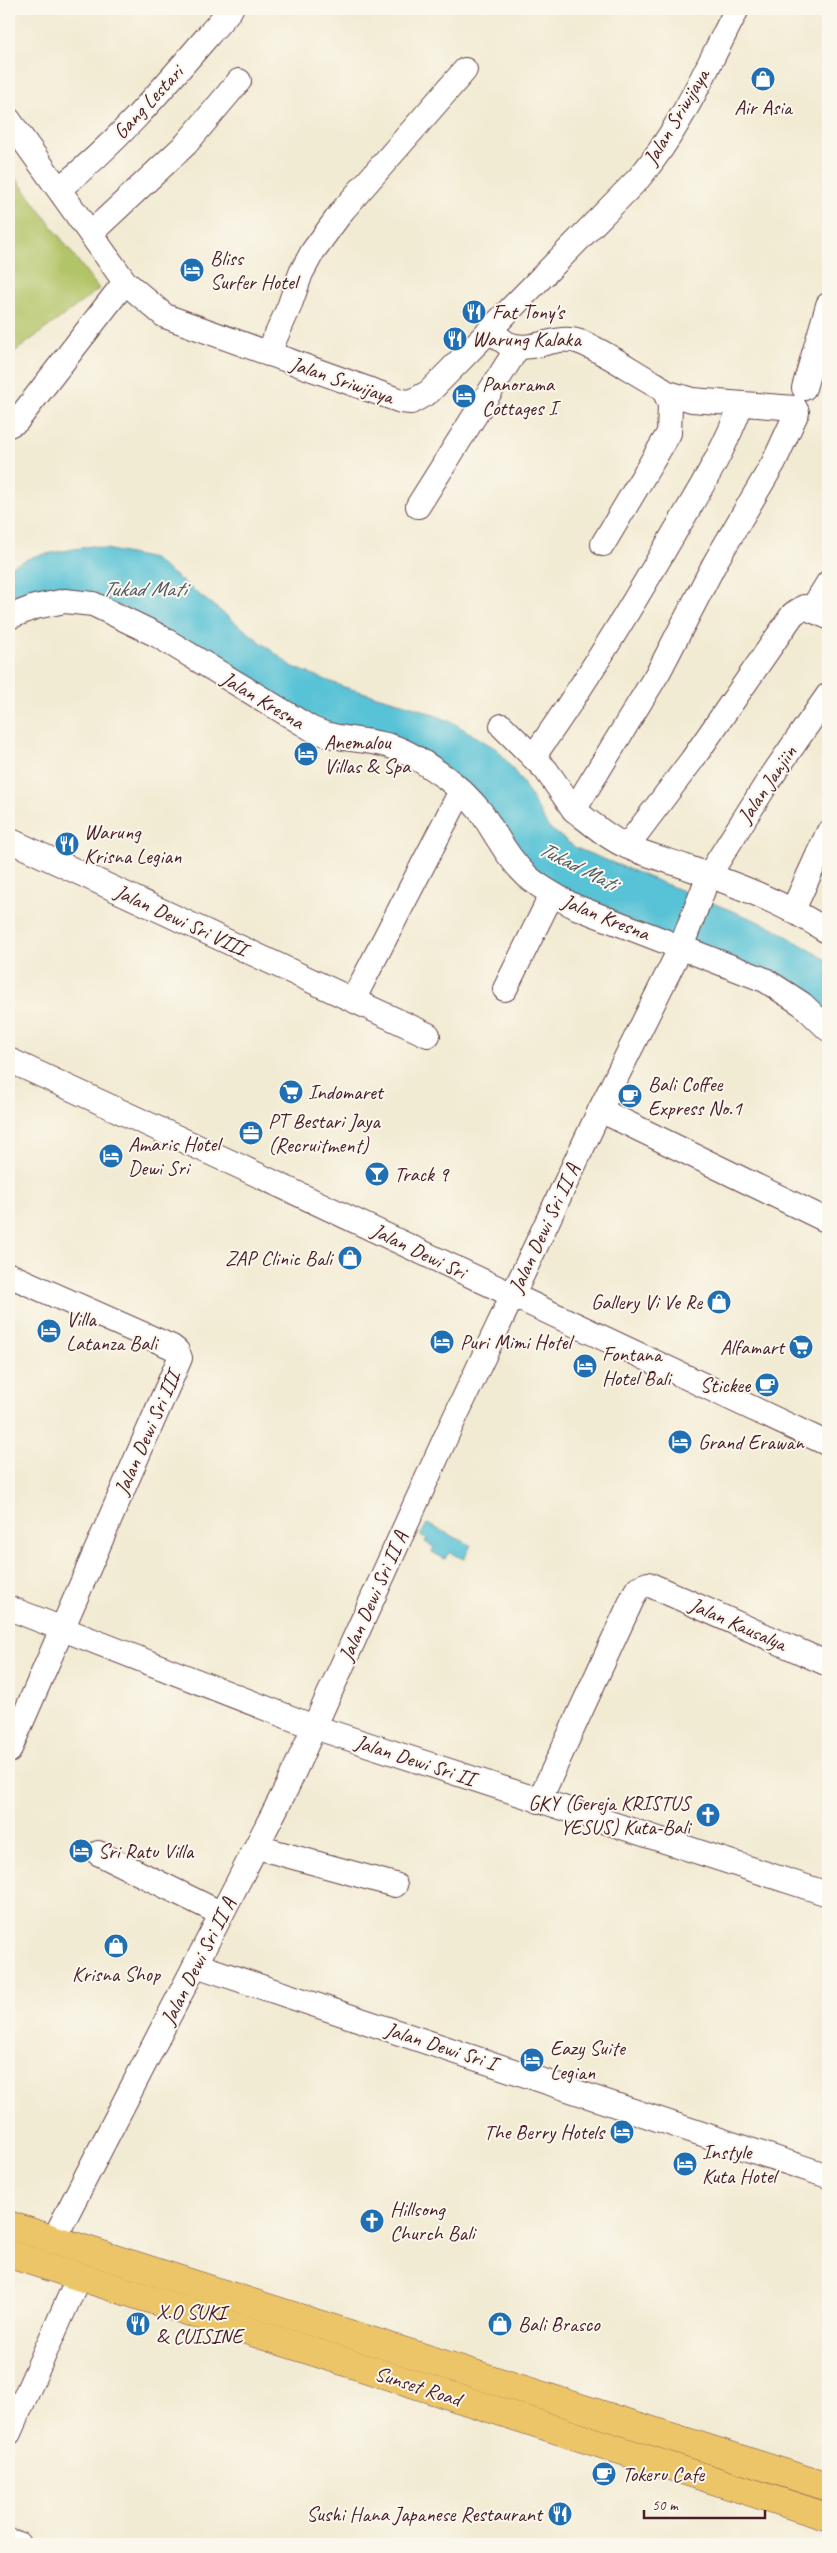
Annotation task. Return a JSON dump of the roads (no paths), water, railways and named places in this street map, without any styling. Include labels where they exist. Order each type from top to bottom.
[{"type":"highway","name":"Sunset Road","points":[[9,2225],[828,2487]]},
{"type":"highway","name":"Sunset Road","points":[[9,2254],[828,2517]]},
{"type":"street","name":"Gang Lestari","points":[[60,188],[82,171],[141,112],[231,9]]},
{"type":"street","name":"Jalan Sriwijaya","points":[[9,120],[60,188],[125,282],[164,316],[401,401],[411,402],[430,392],[639,178],[656,158],[671,135],[736,9]]},
{"type":"street","points":[[268,354],[289,307],[300,273],[313,252],[343,210],[465,70]]},
{"type":"street","points":[[91,233],[186,144],[240,81]]},
{"type":"street","points":[[9,425],[17,421],[125,282]]},
{"type":"street","points":[[804,388],[828,305]]},
{"type":"street","points":[[490,330],[507,344],[518,346],[539,346],[560,340],[578,341],[657,385],[665,392],[692,400],[795,408],[797,412],[774,462],[716,561],[659,671],[574,810]]},
{"type":"street","points":[[418,506],[518,346]]},
{"type":"street","points":[[603,544],[669,433],[670,405],[665,392]]},
{"type":"street","points":[[533,757],[589,675],[631,608],[726,443],[741,404]]},
{"type":"street","points":[[627,846],[692,760],[794,614],[804,607],[820,613],[828,583]]},
{"type":"street","name":"Jalan Kresna","points":[[9,617],[35,607],[65,601],[93,604],[158,635],[312,729],[328,736],[391,746],[430,766],[462,791],[480,811],[508,855],[527,876],[552,894],[576,907],[682,945],[770,983],[802,1004],[828,1029]]},
{"type":"street","name":"Jalan Janjiin","points":[[682,945],[707,878],[767,783],[828,695]]},
{"type":"street","points":[[502,726],[533,757],[574,810],[602,832],[627,846],[793,910],[828,932]]},
{"type":"street","points":[[353,1000],[462,791]]},
{"type":"street","points":[[793,910],[828,833]]},
{"type":"street","name":"Jalan Dewi Sri VIII","points":[[9,840],[428,1035]]},
{"type":"street","points":[[505,989],[552,894]]},
{"type":"street","name":"Jalan Dewi Sri II A","points":[[54,2239],[196,1965],[220,1913],[258,1847],[512,1296],[600,1110],[682,945]]},
{"type":"street","name":"Jalan Dewi Sri","points":[[9,1060],[828,1444]]},
{"type":"street","points":[[600,1110],[828,1221]]},
{"type":"street","name":"Jalan Dewi Sri III","points":[[9,1275],[172,1347],[177,1351],[180,1358],[60,1629]]},
{"type":"street","name":"Jalan Kausalya","points":[[538,1801],[638,1588],[648,1584],[828,1664]]},
{"type":"street","name":"Jalan Dewi Sri II","points":[[9,1608],[314,1727],[828,1894]]},
{"type":"street","points":[[9,1751],[60,1629]]},
{"type":"street","points":[[258,1847],[395,1885]]},
{"type":"street","points":[[98,1853],[220,1913]]},
{"type":"street","name":"Jalan Dewi Sri I","points":[[196,1965],[828,2176]]},
{"type":"street","points":[[9,2433],[79,2276]]},
{"type":"street","points":[[9,2541],[18,2544]]},
{"type":"water","name":"Tukad Mati","points":[[92,546],[153,559],[293,667],[344,687],[409,705],[452,722],[498,750],[523,783],[548,827],[576,848],[772,927],[828,961],[828,1018],[528,871],[469,791],[315,725],[121,606],[9,609],[9,567],[35,556]]},
{"type":"water","points":[[427,1524],[471,1545],[464,1559],[449,1552],[445,1559],[432,1552],[434,1547],[425,1542],[427,1538],[420,1536]]},
{"type":"place","name":"Air Asia","points":[[763,79]]},
{"type":"place","name":"Bliss Surfer Hotel","points":[[192,270]]},
{"type":"place","name":"Fat Tony's","points":[[474,312]]},
{"type":"place","name":"Warung Kalaka","points":[[455,339]]},
{"type":"place","name":"Panorama Cottages I","points":[[464,396]]},
{"type":"place","name":"Anemalou Villas & Spa","points":[[306,754]]},
{"type":"place","name":"Warung Krisna Legian","points":[[67,844]]},
{"type":"place","name":"Indomaret","points":[[291,1092]]},
{"type":"place","name":"Bali Coffee Express No.1","points":[[630,1096]]},
{"type":"place","name":"PT Bestari Jaya (Recruitment)","points":[[251,1133]]},
{"type":"place","name":"Amaris Hotel Dewi Sri","points":[[111,1156]]},
{"type":"place","name":"Track 9","points":[[377,1174]]},
{"type":"place","name":"ZAP Clinic Bali","points":[[350,1258]]},
{"type":"place","name":"Gallery Vi Ve Re","points":[[719,1302]]},
{"type":"place","name":"Villa Latanza Bali","points":[[49,1331]]},
{"type":"place","name":"Puri Mimi Hotel","points":[[442,1342]]},
{"type":"place","name":"Alfamart","points":[[801,1347]]},
{"type":"place","name":"Fontana Hotel Bali","points":[[585,1366]]},
{"type":"place","name":"Stickee","points":[[767,1385]]},
{"type":"place","name":"Grand Erawan","points":[[680,1442]]},
{"type":"place","name":"GKY (Gereja KRISTUS YESUS) Kuta-Bali","points":[[708,1815]]},
{"type":"place","name":"Sri Ratu Villa","points":[[81,1851]]},
{"type":"place","name":"Krisna Shop","points":[[116,1946]]},
{"type":"place","name":"Eazy Suite Legian","points":[[532,2060]]},
{"type":"place","name":"The Berry Hotels","points":[[622,2132]]},
{"type":"place","name":"Instyle Kuta Hotel","points":[[685,2164]]},
{"type":"place","name":"Hillsong Church Bali","points":[[372,2221]]},
{"type":"place","name":"X.O SUKI & CUISINE","points":[[138,2324]]},
{"type":"place","name":"Bali Brasco","points":[[500,2324]]},
{"type":"place","name":"Tokeru Cafe","points":[[604,2474]]},
{"type":"place","name":"Sushi Hana Japanese Restaurant","points":[[560,2514]]}]
